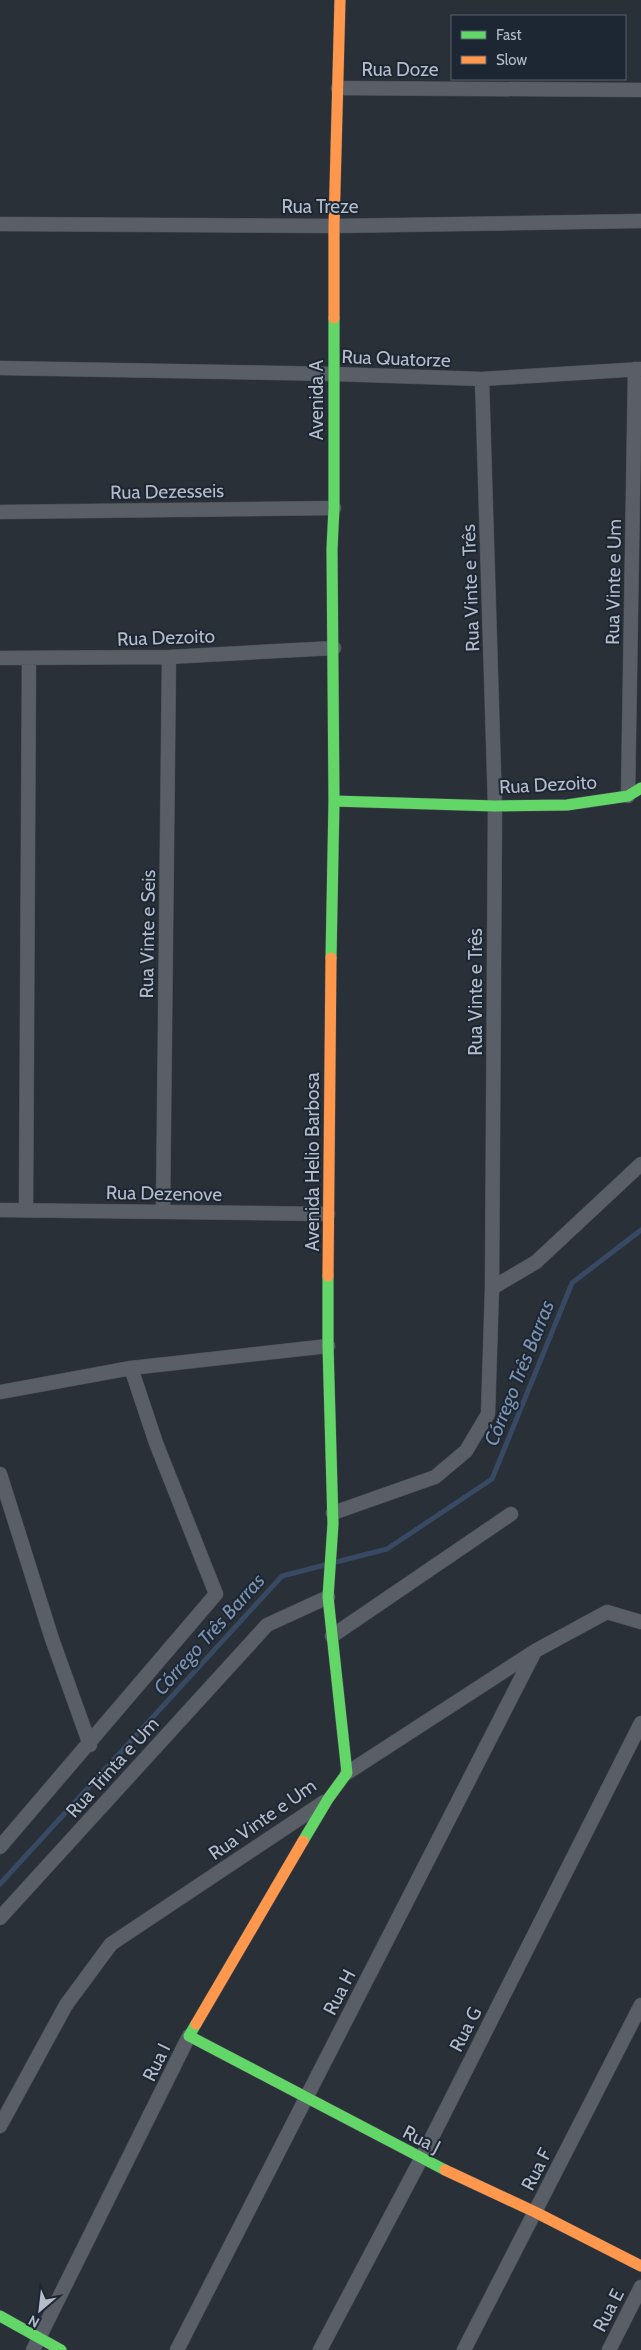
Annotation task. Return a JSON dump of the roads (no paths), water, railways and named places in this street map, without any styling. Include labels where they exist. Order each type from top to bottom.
[{"type":"street","name":"Avenida A","points":[[334,801],[332,549],[334,508],[334,226],[340,0]]},
{"type":"street","name":"Rua Doze","points":[[338,88],[641,90]]},
{"type":"street","name":"Rua Treze","points":[[0,224],[334,226],[641,221]]},
{"type":"street","name":"Rua Quatorze","points":[[0,368],[334,374],[482,380],[638,369]]},
{"type":"street","name":"Rua Vinte e Um","points":[[628,796],[638,369]]},
{"type":"street","name":"Rua Vinte e Três","points":[[333,1518],[435,1477],[466,1451],[488,1414],[492,1288],[496,806],[482,380]]},
{"type":"street","name":"Rua Dezesseis","points":[[0,512],[334,508]]},
{"type":"street","name":"Rua Dezoito","points":[[0,658],[169,657],[334,648]]},
{"type":"street","name":"Rua Vinte e Seis","points":[[163,1211],[169,657]]},
{"type":"street","points":[[26,1210],[29,659]]},
{"type":"street","name":"Rua Dezoito","points":[[334,801],[496,806],[567,805],[628,796],[641,788]]},
{"type":"street","name":"Avenida Helio Barbosa","points":[[334,801],[328,1214],[328,1346],[333,1518],[328,1597],[346,1773]]},
{"type":"street","points":[[492,1288],[536,1262],[641,1164]]},
{"type":"street","name":"Rua Dezenove","points":[[0,1210],[328,1214]]},
{"type":"street","points":[[0,1392],[131,1368],[328,1346]]},
{"type":"street","points":[[0,1848],[90,1745],[216,1594],[156,1443],[131,1368]]},
{"type":"street","points":[[0,1474],[52,1639],[90,1745]]},
{"type":"street","points":[[332,1636],[511,1514]]},
{"type":"street","name":"Rua Trinta e Um","points":[[0,1918],[267,1625],[328,1597]]},
{"type":"street","name":"Rua Vinte e Um","points":[[0,2126],[66,2005],[111,1944],[328,1800],[346,1773],[535,1651],[607,1612],[641,1622]]},
{"type":"street","name":"Rua H","points":[[178,2350],[535,1651]]},
{"type":"street","name":"Rua G","points":[[320,2350],[421,2159],[641,1723]]},
{"type":"street","name":"Rua I","points":[[36,2345],[189,2036],[328,1800]]},
{"type":"street","name":"Rua F","points":[[464,2350],[641,2005]]},
{"type":"street","name":"Rua J","points":[[189,2036],[421,2159],[535,2212],[641,2266]]},
{"type":"street","name":"Rua E","points":[[608,2350],[641,2287]]},
{"type":"street","points":[[0,2316],[36,2345],[61,2350]]},
{"type":"waterway","name":"Córrego Três Barras","points":[[336,1562],[387,1549],[492,1479],[572,1283],[641,1230]]},
{"type":"waterway","name":"Córrego Três Barras","points":[[0,1884],[282,1576],[325,1565]]}]
